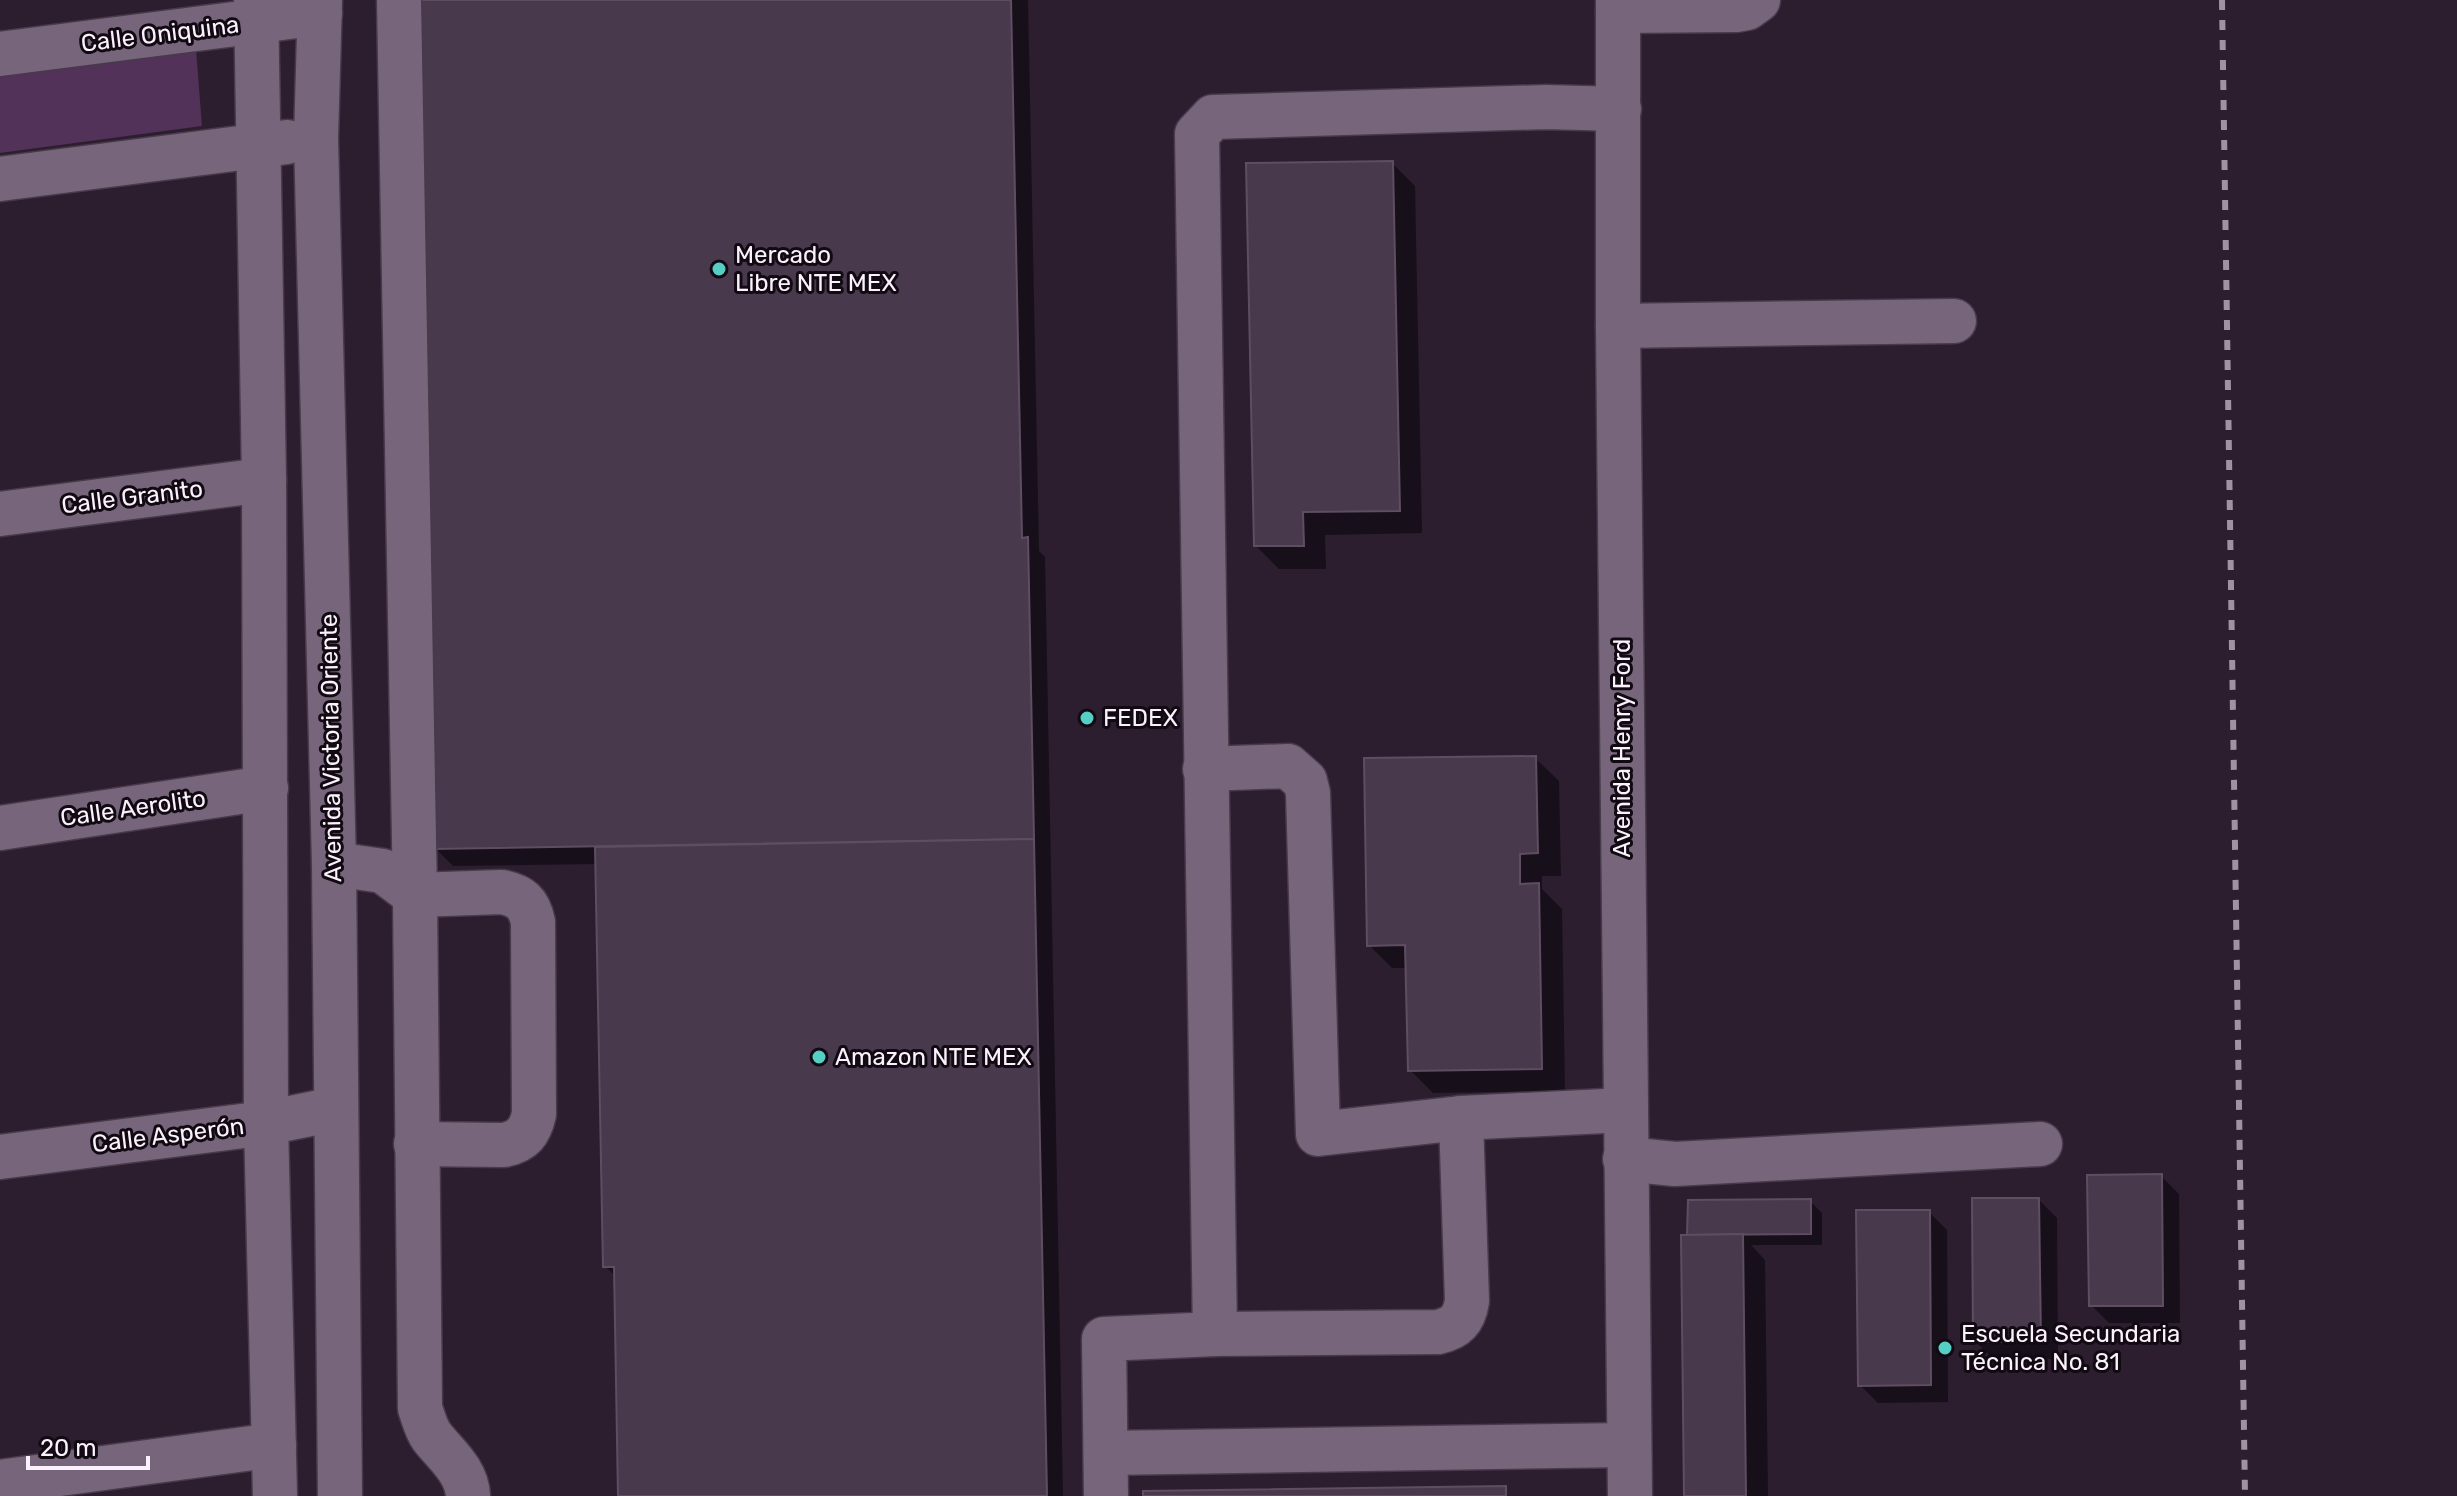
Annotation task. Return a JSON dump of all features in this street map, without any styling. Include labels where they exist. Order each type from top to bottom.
[{"type":"street","points":[[399,0],[415,895],[420,1408],[429,1435],[449,1455],[468,1485],[468,1496]]},
{"type":"street","points":[[1618,6],[1736,10],[1747,8],[1758,0]]},
{"type":"street","name":"Avenida Henry Ford","points":[[1618,6],[1618,326],[1630,1496]]},
{"type":"street","name":"Calle Oniquina","points":[[0,54],[257,11],[320,7]]},
{"type":"street","name":"Avenida Victoria Oriente","points":[[320,7],[316,138],[334,864],[340,1496]]},
{"type":"street","points":[[257,11],[264,480],[266,1123],[275,1496]]},
{"type":"street","points":[[1215,1334],[1197,134],[1213,117],[1546,107],[1619,109]]},
{"type":"street","points":[[0,179],[316,138]]},
{"type":"street","points":[[1618,326],[1954,321]]},
{"type":"street","name":"Calle Granito","points":[[0,514],[264,480]]},
{"type":"street","points":[[1205,769],[1288,766],[1305,781],[1308,793],[1318,1134],[1461,1118],[1625,1110]]},
{"type":"street","name":"Calle Aerolito","points":[[0,828],[266,788]]},
{"type":"street","points":[[334,864],[383,871],[415,895],[502,892],[524,901],[531,910],[532,1126],[526,1136],[504,1145],[416,1144]]},
{"type":"street","name":"Calle Asperón","points":[[0,1157],[266,1123],[335,1109]]},
{"type":"street","points":[[1106,1496],[1104,1339],[1215,1334],[1438,1332],[1459,1323],[1467,1301],[1461,1118]]},
{"type":"street","points":[[1625,1159],[1675,1164],[2040,1144]]},
{"type":"street","points":[[0,1482],[274,1445]]},
{"type":"street","points":[[1106,1453],[1629,1445]]},
{"type":"shaded area","points":[[196,49],[202,126],[0,153],[0,73]]},
{"type":"building","name":"Mercado Libre NTE MEX","points":[[417,0],[1011,0],[1022,538],[1028,537],[1034,839],[433,849]]},
{"type":"building","points":[[1393,161],[1400,511],[1303,512],[1304,546],[1254,546],[1246,163]]},
{"type":"building","points":[[1536,756],[1538,853],[1520,854],[1520,884],[1539,883],[1542,1069],[1408,1071],[1405,945],[1367,946],[1364,758]]},
{"type":"building","name":"Amazon NTE MEX","points":[[1034,839],[1047,1496],[618,1496],[614,1267],[603,1267],[595,847]]},
{"type":"building","points":[[2162,1174],[2163,1306],[2089,1306],[2087,1175]]},
{"type":"building","points":[[1972,1198],[2039,1198],[2041,1342],[1973,1342]]},
{"type":"building","points":[[1811,1199],[1811,1234],[1687,1235],[1688,1200]]},
{"type":"building","points":[[1856,1210],[1930,1210],[1931,1385],[1858,1386]]},
{"type":"building","points":[[1743,1234],[1746,1496],[1684,1496],[1681,1235]]},
{"type":"building","points":[[1506,1486],[1506,1496],[1143,1496],[1143,1491]]},
{"type":"railway","points":[[2222,0],[2245,1496]]},
{"type":"place","name":"Mercado Libre NTE MEX","points":[[719,269]]},
{"type":"place","name":"FEDEX","points":[[1087,718]]},
{"type":"place","name":"Amazon NTE MEX","points":[[819,1057]]},
{"type":"place","name":"Escuela Secundaria Técnica No. 81","points":[[1945,1348]]}]
